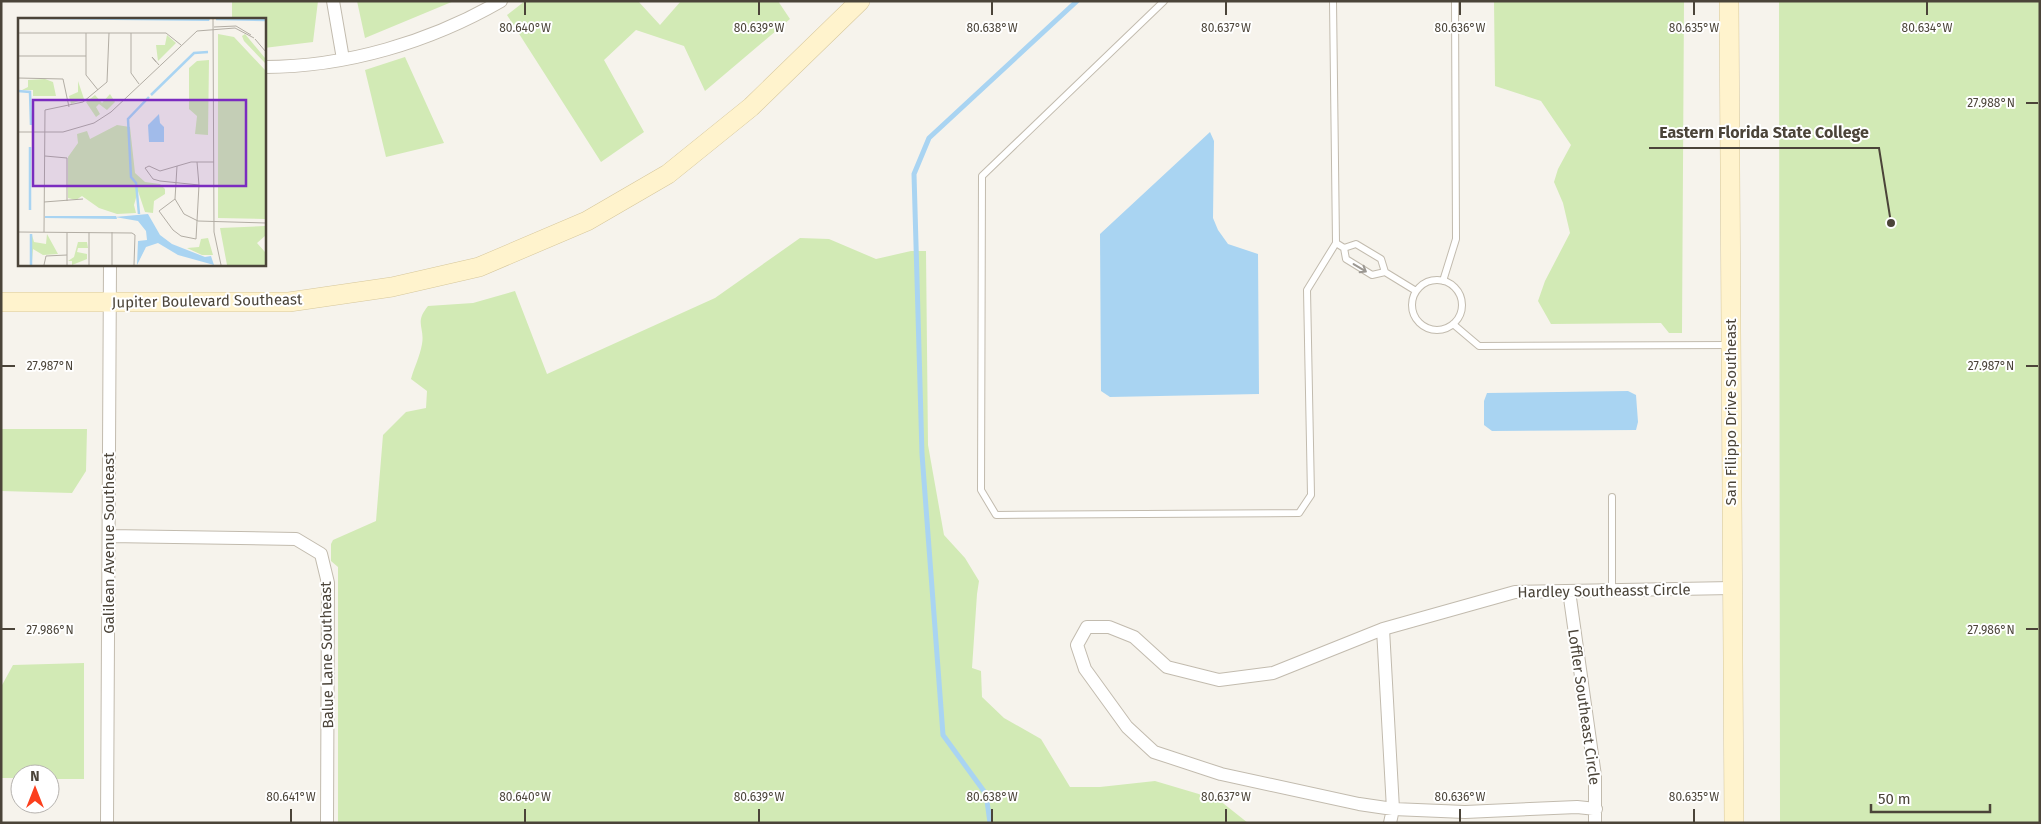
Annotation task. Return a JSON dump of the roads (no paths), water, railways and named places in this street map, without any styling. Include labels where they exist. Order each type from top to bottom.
[{"type":"street","points":[[333,1],[343,59]]},
{"type":"street","points":[[265,67],[297,67],[343,59],[410,42],[476,15],[501,1]]},
{"type":"street","name":"Jupiter Boulevard Southeast","points":[[1,302],[290,302],[392,287],[479,267],[587,221],[668,174],[751,107],[860,1]]},
{"type":"street","name":"San Filippo Drive Southeast","points":[[1729,1],[1734,823]]},
{"type":"street","name":"Galilean Avenue Southeast","points":[[107,823],[110,265]]},
{"type":"street","name":"Balue Lane Southeast","points":[[110,536],[296,539],[320,554],[328,583],[327,823]]},
{"type":"street","name":"Hardley Southeasst Circle","points":[[1596,808],[1578,807],[1465,812],[1393,809],[1222,774],[1154,752],[1127,727],[1085,669],[1077,645],[1087,627],[1109,627],[1134,637],[1166,667],[1219,680],[1273,673],[1384,629],[1515,592],[1732,588]]},
{"type":"street","name":"Loffler Southeast Circle","points":[[1569,591],[1595,776],[1595,823]]},
{"type":"street","points":[[1384,629],[1393,809],[1390,823]]},
{"type":"lane","points":[[1164,1],[982,176],[981,490],[996,516],[1299,512],[1312,495],[1307,290],[1336,243],[1333,1]]},
{"type":"lane","points":[[1443,281],[1456,239],[1455,1]]},
{"type":"lane","points":[[1336,243],[1344,248],[1346,260],[1372,275],[1385,272]]},
{"type":"lane","points":[[1344,248],[1356,244],[1381,259],[1385,272],[1416,290]]},
{"type":"lane","points":[[1429,281],[1443,281],[1452,285],[1461,298],[1460,314],[1453,324],[1442,330],[1433,330],[1418,322],[1412,307],[1416,290],[1429,281]]},
{"type":"lane","points":[[1453,324],[1479,346],[1731,345]]},
{"type":"lane","points":[[1612,497],[1612,590]]},
{"type":"water","points":[[1210,132],[1214,141],[1213,218],[1218,230],[1228,244],[1258,254],[1259,394],[1110,397],[1101,391],[1100,234]]},
{"type":"water","points":[[1628,391],[1636,395],[1638,422],[1636,430],[1492,431],[1484,425],[1484,401],[1487,393]]},
{"type":"waterway","points":[[990,823],[986,794],[943,735],[922,454],[914,174],[929,138],[1077,1]]},
{"type":"place","name":"Eastern Florida State College","points":[[1891,223]]}]
